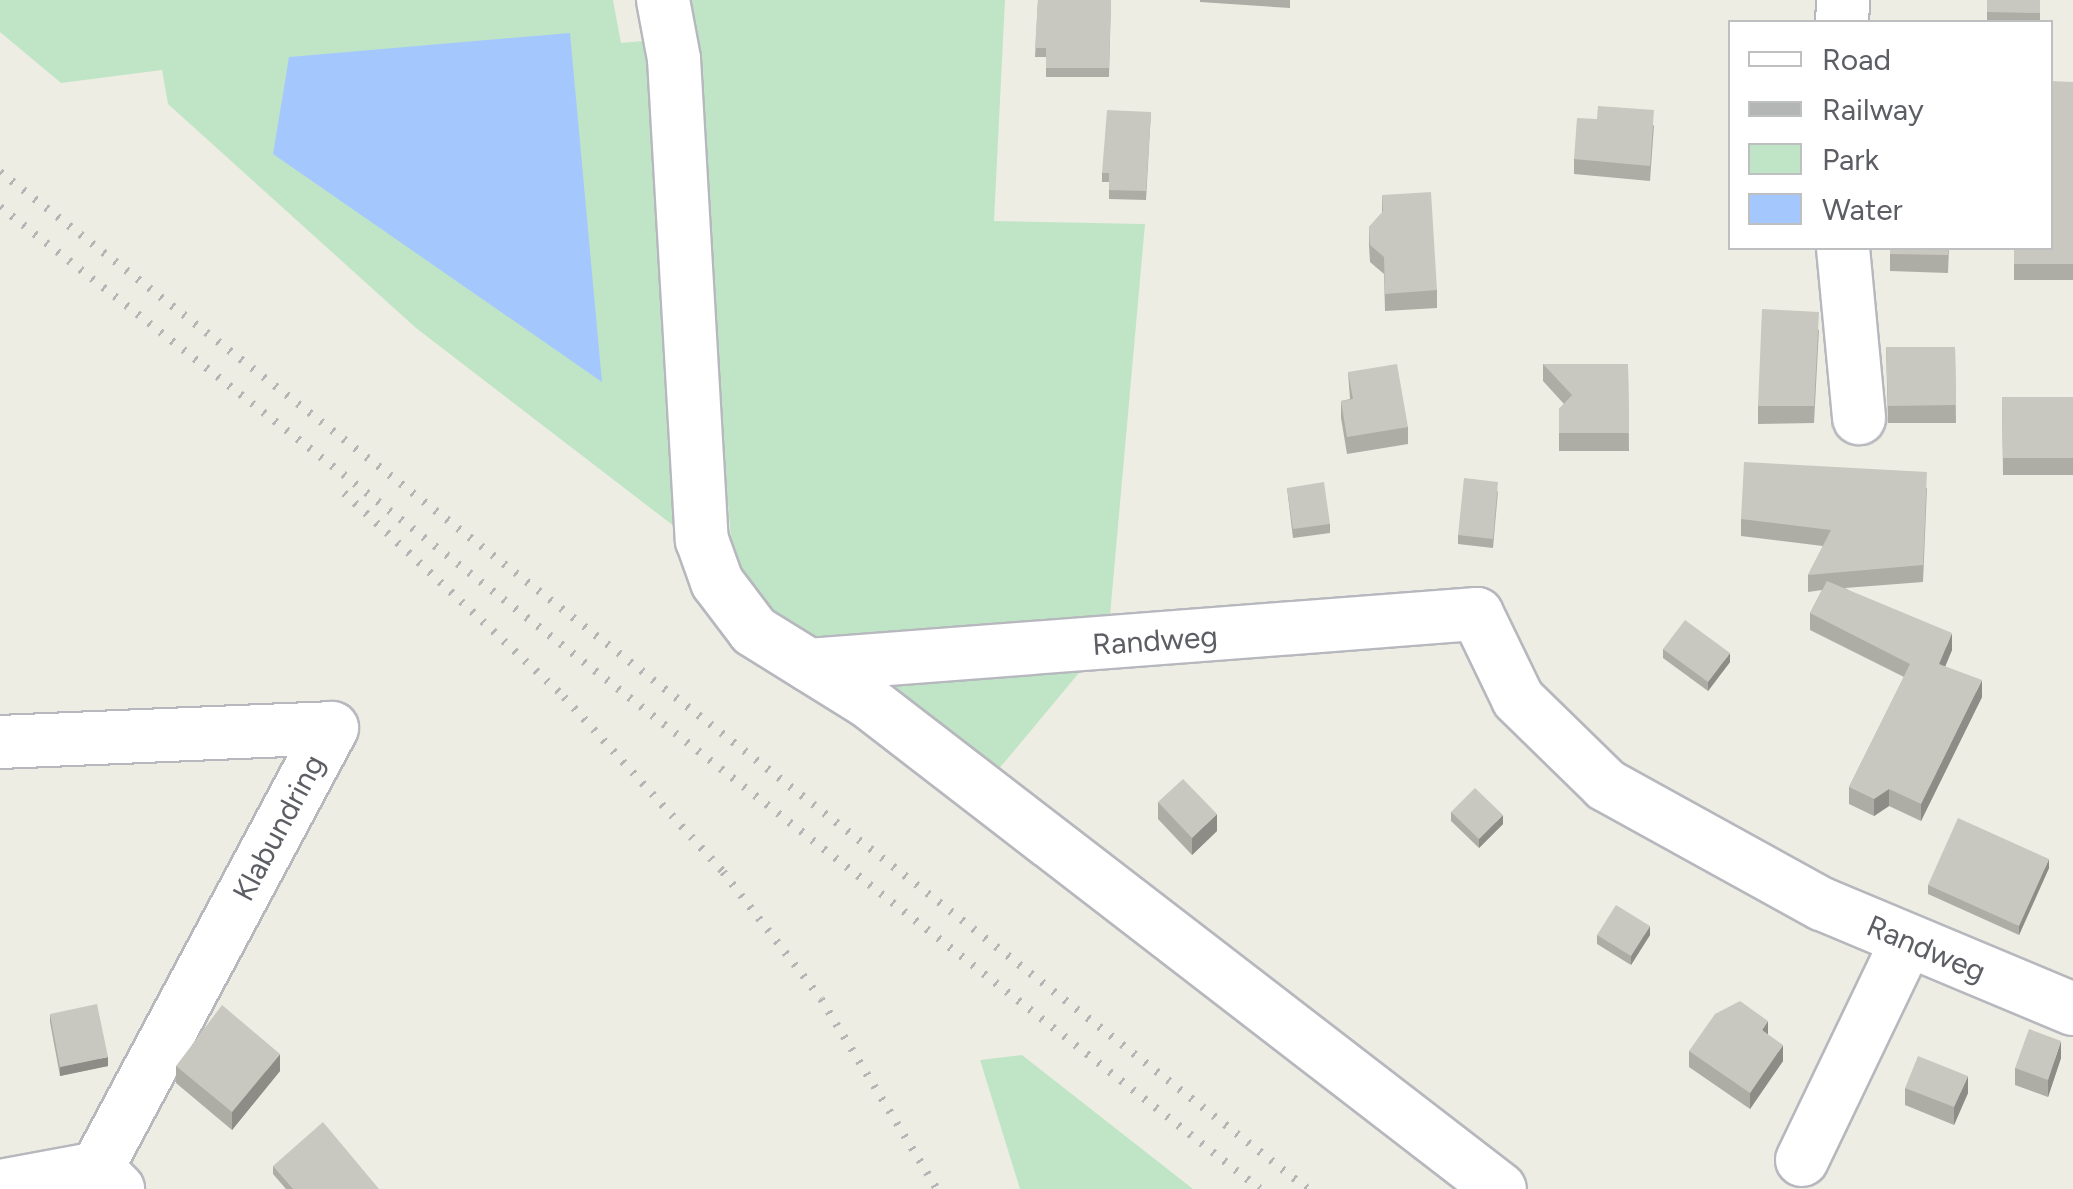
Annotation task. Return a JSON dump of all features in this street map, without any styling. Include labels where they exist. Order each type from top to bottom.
[{"type":"street","points":[[664,0],[674,59],[702,540],[717,582],[754,631],[868,701],[1500,1189]]},
{"type":"street","points":[[1844,250],[1859,418]]},
{"type":"street","name":"Randweg","points":[[809,665],[1477,614],[1518,699],[1606,786],[1906,943],[2073,1010]]},
{"type":"street","name":"Klabundring","points":[[0,742],[332,728],[108,1178],[0,1186]]},
{"type":"street","points":[[1802,1160],[1906,943]]},
{"type":"green space","points":[[0,0],[613,0],[621,43],[654,40],[692,540],[416,328],[168,104],[162,70],[61,83],[0,32]]},
{"type":"green space","points":[[686,0],[1005,0],[994,221],[1145,224],[1108,638],[993,776],[815,653],[734,575]]},
{"type":"green space","points":[[1022,1055],[1193,1189],[1020,1189],[980,1060]]},
{"type":"water","points":[[570,33],[602,382],[273,154],[289,57]]},
{"type":"building","points":[[1038,0],[1111,0],[1109,68],[1046,68],[1046,48],[1035,48]]},
{"type":"building","points":[[1987,0],[2040,0],[2040,13],[1987,12]]},
{"type":"building","points":[[2053,81],[2073,82],[2073,264],[2014,264],[2014,250],[2053,250]]},
{"type":"building","points":[[1598,106],[1654,110],[1650,166],[1574,159],[1577,118],[1597,119]]},
{"type":"building","points":[[1107,110],[1151,112],[1146,191],[1109,190],[1109,173],[1102,173]]},
{"type":"building","points":[[1431,192],[1437,290],[1385,294],[1384,257],[1370,245],[1369,227],[1383,211],[1382,195]]},
{"type":"building","points":[[1890,250],[1948,250],[1948,255],[1890,254]]},
{"type":"building","points":[[1762,309],[1819,312],[1814,406],[1758,406]]},
{"type":"building","points":[[1886,347],[1955,347],[1956,405],[1888,406]]},
{"type":"building","points":[[1397,364],[1408,427],[1347,437],[1341,401],[1353,399],[1348,372]]},
{"type":"building","points":[[1543,364],[1628,364],[1629,433],[1559,433],[1559,409],[1572,395]]},
{"type":"building","points":[[2002,397],[2073,397],[2073,458],[2003,458]]},
{"type":"building","points":[[1744,462],[1927,472],[1923,565],[1808,575],[1831,530],[1741,519]]},
{"type":"building","points":[[1464,478],[1498,482],[1493,539],[1458,535]]},
{"type":"building","points":[[1324,482],[1330,524],[1293,529],[1287,488]]},
{"type":"building","points":[[1827,581],[1952,633],[1939,664],[1982,680],[1921,804],[1889,789],[1874,799],[1849,787],[1910,664],[1810,613]]},
{"type":"building","points":[[1685,620],[1730,653],[1708,682],[1663,649]]},
{"type":"building","points":[[1183,779],[1217,814],[1192,838],[1158,802]]},
{"type":"building","points":[[1475,788],[1503,815],[1479,839],[1451,812]]},
{"type":"building","points":[[1958,818],[2049,859],[2019,926],[1928,885]]},
{"type":"building","points":[[1616,905],[1650,926],[1631,956],[1597,935]]},
{"type":"building","points":[[1740,1001],[1768,1021],[1762,1030],[1783,1045],[1750,1093],[1689,1051],[1715,1014]]},
{"type":"building","points":[[97,1004],[108,1057],[60,1067],[50,1014]]},
{"type":"building","points":[[222,1005],[280,1054],[232,1112],[176,1066]]},
{"type":"building","points":[[2029,1029],[2061,1041],[2048,1080],[2015,1068]]},
{"type":"building","points":[[1918,1056],[1968,1076],[1954,1107],[1905,1088]]},
{"type":"building","points":[[323,1122],[379,1189],[293,1189],[273,1166]]},
{"type":"railway","points":[[0,172],[1308,1189]]},
{"type":"railway","points":[[0,207],[1260,1189]]},
{"type":"railway","points":[[344,493],[564,697],[723,872],[821,999],[937,1189]]}]
